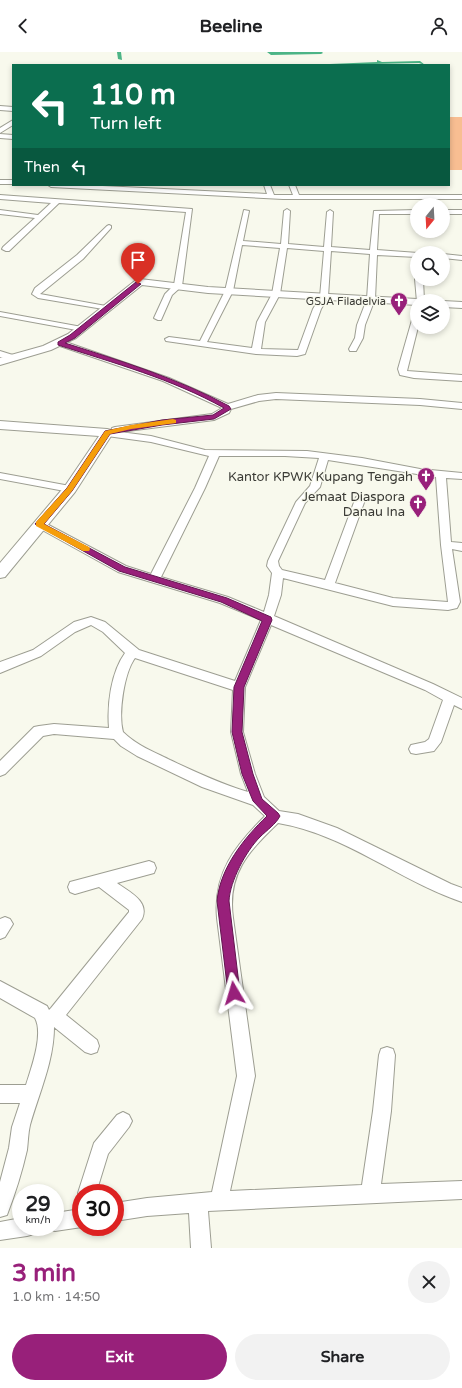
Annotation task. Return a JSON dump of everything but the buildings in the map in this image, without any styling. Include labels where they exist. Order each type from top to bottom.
[{"type":"street","points":[[0,108],[12,109]]},
{"type":"street","points":[[0,131],[12,123]]},
{"type":"street","points":[[0,136],[12,138]]},
{"type":"street","points":[[0,182],[12,182]]},
{"type":"street","points":[[78,186],[260,195],[462,196]]},
{"type":"street","points":[[267,186],[271,195]]},
{"type":"street","points":[[292,186],[296,194]]},
{"type":"street","points":[[271,195],[296,194],[386,196]]},
{"type":"street","points":[[0,197],[190,210],[178,286],[169,294],[158,318]]},
{"type":"street","points":[[6,249],[57,201]]},
{"type":"street","points":[[202,344],[229,291],[246,211]]},
{"type":"street","points":[[256,351],[261,322],[276,294],[284,246],[286,211]]},
{"type":"street","points":[[0,212],[40,217]]},
{"type":"street","points":[[169,340],[256,351],[302,352],[317,309],[324,297],[330,212]]},
{"type":"street","points":[[354,349],[371,299],[376,212],[410,212]]},
{"type":"street","points":[[450,212],[462,212]]},
{"type":"street","points":[[106,308],[36,294],[38,290],[80,257],[109,227]]},
{"type":"street","points":[[239,243],[410,254]]},
{"type":"street","points":[[450,257],[462,258]]},
{"type":"street","points":[[0,362],[60,344],[82,329],[106,308],[140,282],[229,291],[410,301]]},
{"type":"street","points":[[450,304],[462,305]]},
{"type":"street","points":[[0,314],[82,329]]},
{"type":"street","points":[[413,334],[402,369],[403,373],[462,378]]},
{"type":"street","points":[[60,344],[149,372],[204,395],[227,407],[258,398],[276,396],[420,402],[462,406]]},
{"type":"street","points":[[0,354],[13,358]]},
{"type":"street","points":[[0,573],[39,524],[70,489],[107,432],[162,422],[214,417],[226,411],[227,407]]},
{"type":"street","points":[[0,425],[107,432],[151,439],[205,453],[285,453],[362,461],[420,472],[462,476]]},
{"type":"street","points":[[154,579],[200,488],[215,453]]},
{"type":"street","points":[[324,457],[315,487],[301,502],[273,561],[273,566],[278,573],[329,584],[403,604],[450,606],[454,602],[446,545],[441,474]]},
{"type":"street","points":[[0,476],[70,489]]},
{"type":"street","points":[[329,584],[361,497]]},
{"type":"street","points":[[39,524],[122,569],[224,600],[267,620],[331,645],[462,704]]},
{"type":"street","points":[[446,545],[462,547]]},
{"type":"street","points":[[258,801],[248,774],[237,732],[239,687],[267,620],[275,595],[278,573]]},
{"type":"street","points":[[0,668],[8,663],[36,654],[48,647],[57,637],[87,621],[96,622],[132,652],[239,687]]},
{"type":"street","points":[[132,652],[125,663],[114,720],[117,734],[132,747],[227,792],[258,801],[275,816],[298,820],[332,832],[447,890],[462,895]]},
{"type":"street","points":[[416,749],[429,747],[434,742],[450,698]]},
{"type":"street","points":[[0,770],[40,731],[54,730],[117,734]]},
{"type":"street","points":[[219,1201],[244,1091],[246,1076],[225,918],[223,901],[224,891],[231,871],[255,835],[275,816]]},
{"type":"street","points":[[75,887],[148,868]]},
{"type":"street","points":[[0,1208],[10,1180],[18,1148],[21,1127],[39,1070],[50,1019],[62,1008],[137,914],[136,906],[101,880]]},
{"type":"street","points":[[0,989],[41,1012],[91,1046]]},
{"type":"street","points":[[370,1194],[382,1110],[387,1055]]},
{"type":"street","points":[[0,1094],[31,1094]]},
{"type":"street","points":[[90,1184],[100,1149],[123,1121]]},
{"type":"street","points":[[124,1211],[147,1207],[219,1201],[462,1190]]},
{"type":"street","points":[[198,1203],[201,1248]]},
{"type":"street","points":[[0,1231],[12,1229]]},
{"type":"shaded area","points":[[450,117],[462,117],[462,170],[450,170]]},
{"type":"waterway","points":[[119,52],[120,59]]},
{"type":"waterway","points":[[269,52],[271,54],[321,53]]},
{"type":"waterway","points":[[380,63],[420,62],[422,64]]},
{"type":"waterway","points":[[355,64],[380,63]]},
{"type":"slow traffic","points":[[86,549],[39,524],[70,489],[107,432],[173,421]]},
{"type":"place","name":"GSJA Filadelvia","points":[[399,316]]},
{"type":"place","name":"Kantor KPWK Kupang Tengah","points":[[426,491]]},
{"type":"place","name":"Jemaat Diaspora Danau Ina","points":[[418,518]]},
{"type":"route","points":[[138,284],[106,308],[92,321],[60,344],[108,358],[174,382],[204,395],[227,407],[227,409],[214,417],[162,422],[107,432],[70,489],[39,524],[122,569],[224,600],[267,620],[239,687],[237,732],[248,774],[258,801],[275,816],[255,835],[231,871],[224,891],[223,901],[234,993]]}]
